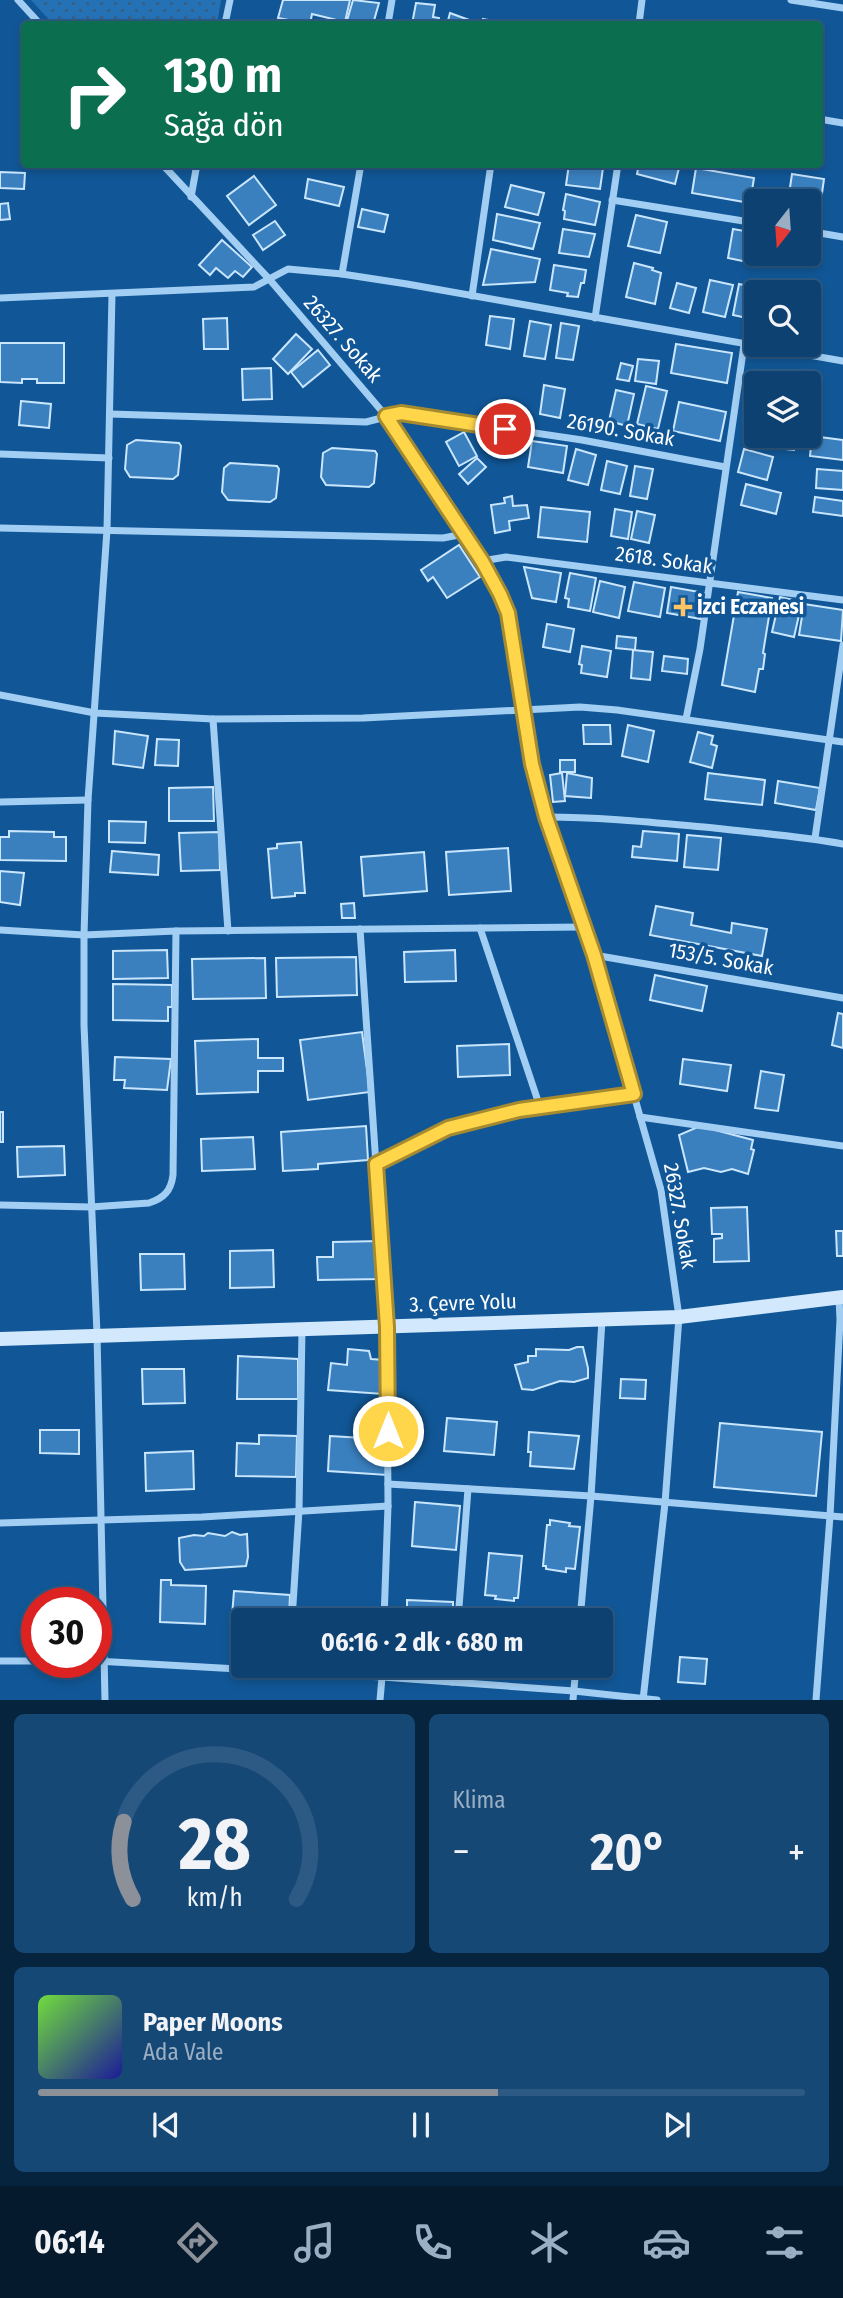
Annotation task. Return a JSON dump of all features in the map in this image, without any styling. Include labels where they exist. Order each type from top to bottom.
[{"type":"main road","name":"3. Çevre Yolu","points":[[0,1339],[679,1317],[841,1297]]},
{"type":"street","points":[[18,0],[37,21]]},
{"type":"street","points":[[226,21],[230,0]]},
{"type":"street","points":[[388,21],[392,0]]},
{"type":"street","points":[[639,21],[642,0]]},
{"type":"street","points":[[791,0],[843,8]]},
{"type":"street","points":[[823,120],[843,123]]},
{"type":"street","name":"26327. Sokak","points":[[166,168],[270,280],[386,416],[482,561],[508,613],[532,764],[546,817],[594,955],[661,1190],[679,1317],[665,1503],[643,1699]]},
{"type":"street","points":[[191,197],[196,168]]},
{"type":"street","points":[[342,274],[359,168]]},
{"type":"street","points":[[472,296],[490,168]]},
{"type":"street","points":[[595,318],[617,168]]},
{"type":"street","points":[[612,200],[744,221]]},
{"type":"street","points":[[821,233],[843,237]]},
{"type":"street","points":[[0,298],[254,287],[288,269],[342,274],[744,345],[686,719]]},
{"type":"street","points":[[100,1587],[97,1334],[84,935],[88,800],[107,530],[112,294]]},
{"type":"street","points":[[818,357],[843,361]]},
{"type":"street","name":"26190. Sokak","points":[[110,414],[366,422],[401,413],[582,440],[725,467]]},
{"type":"street","points":[[0,454],[109,458]]},
{"type":"street","points":[[0,528],[443,537],[464,534]]},
{"type":"street","name":"2618. Sokak","points":[[482,561],[506,557],[843,600]]},
{"type":"street","points":[[815,838],[843,645]]},
{"type":"street","points":[[0,695],[95,713],[213,719],[363,718],[580,706],[843,742]]},
{"type":"street","points":[[213,719],[228,931]]},
{"type":"street","points":[[0,802],[88,800]]},
{"type":"street","points":[[546,817],[581,817],[815,838],[843,844]]},
{"type":"street","points":[[0,930],[84,935],[176,930],[583,927]]},
{"type":"street","points":[[480,928],[540,1107]]},
{"type":"street","points":[[360,929],[387,1327],[388,1506],[384,1608]]},
{"type":"street","points":[[0,1205],[91,1207],[149,1203],[164,1196],[172,1184],[176,930]]},
{"type":"street","name":"153/5. Sokak","points":[[594,955],[843,998]]},
{"type":"street","points":[[376,1164],[448,1128],[519,1110],[634,1094]]},
{"type":"street","points":[[640,1118],[843,1146]]},
{"type":"street","points":[[816,1699],[830,1516],[841,1297]]},
{"type":"street","points":[[581,1608],[592,1496],[602,1320]]},
{"type":"street","points":[[293,1608],[299,1510],[302,1329]]},
{"type":"street","points":[[388,1484],[592,1496],[843,1517]]},
{"type":"street","points":[[458,1608],[468,1489]]},
{"type":"street","points":[[0,1523],[202,1517],[388,1506]]},
{"type":"street","points":[[0,1661],[21,1661]]},
{"type":"street","points":[[112,1662],[231,1667]]},
{"type":"street","points":[[102,1678],[105,1699]]},
{"type":"street","points":[[380,1699],[382,1678]]},
{"type":"street","points":[[396,1678],[574,1690],[657,1699]]},
{"type":"street","points":[[452,1678],[452,1682]]},
{"type":"street","points":[[573,1699],[575,1678]]},
{"type":"shaded area","points":[[31,0],[221,0],[218,21],[50,21]]},
{"type":"building","points":[[283,0],[350,0],[345,21],[312,14],[311,21],[278,18]]},
{"type":"building","points":[[353,0],[379,3],[374,21],[347,21]]},
{"type":"building","points":[[416,3],[435,5],[433,17],[439,18],[438,21],[413,21]]},
{"type":"building","points":[[450,13],[469,20],[469,21],[448,21]]},
{"type":"building","points":[[568,168],[603,168],[600,189],[566,185]]},
{"type":"building","points":[[638,168],[679,168],[675,184],[637,174]]},
{"type":"building","points":[[696,168],[754,178],[752,189],[744,189],[744,202],[692,193]]},
{"type":"building","points":[[0,172],[25,173],[24,189],[0,188]]},
{"type":"building","points":[[792,174],[824,179],[821,200],[821,189],[790,189]]},
{"type":"building","points":[[254,176],[276,205],[249,225],[227,196]]},
{"type":"building","points":[[308,179],[344,187],[339,206],[305,198]]},
{"type":"building","points":[[511,185],[544,193],[538,215],[505,207]]},
{"type":"building","points":[[566,194],[600,202],[595,225],[564,219]]},
{"type":"building","points":[[8,203],[10,219],[0,220],[0,204]]},
{"type":"building","points":[[362,209],[388,215],[384,232],[358,227]]},
{"type":"building","points":[[497,214],[540,223],[533,249],[493,240]]},
{"type":"building","points":[[636,215],[667,222],[660,253],[628,246]]},
{"type":"building","points":[[275,221],[285,235],[263,250],[253,235]]},
{"type":"building","points":[[563,229],[595,234],[589,257],[559,253]]},
{"type":"building","points":[[733,229],[744,231],[744,261],[728,258]]},
{"type":"building","points":[[222,240],[252,267],[243,277],[235,271],[228,278],[216,268],[210,275],[199,265]]},
{"type":"building","points":[[491,249],[540,259],[535,282],[483,285]]},
{"type":"building","points":[[634,263],[661,273],[655,304],[626,297]]},
{"type":"building","points":[[554,265],[586,270],[578,297],[550,290]]},
{"type":"building","points":[[710,280],[733,285],[725,317],[703,312]]},
{"type":"building","points":[[677,283],[696,288],[689,313],[670,308]]},
{"type":"building","points":[[739,284],[744,285],[744,317],[733,315]]},
{"type":"building","points":[[490,316],[514,319],[510,349],[486,345]]},
{"type":"building","points":[[227,318],[228,349],[204,349],[203,319]]},
{"type":"building","points":[[530,321],[551,325],[545,359],[524,356]]},
{"type":"building","points":[[561,323],[579,326],[573,360],[556,358]]},
{"type":"building","points":[[296,334],[312,349],[288,374],[273,359]]},
{"type":"building","points":[[0,343],[64,343],[64,383],[37,383],[37,379],[22,379],[22,383],[0,382]]},
{"type":"building","points":[[676,344],[732,353],[727,383],[671,373]]},
{"type":"building","points":[[318,350],[330,365],[303,387],[291,372]]},
{"type":"building","points":[[638,359],[659,361],[656,384],[635,381]]},
{"type":"building","points":[[621,363],[633,366],[629,381],[617,379]]},
{"type":"building","points":[[271,368],[272,399],[243,400],[242,369]]},
{"type":"building","points":[[544,385],[565,389],[560,418],[540,414]]},
{"type":"building","points":[[646,386],[667,391],[658,429],[637,424]]},
{"type":"building","points":[[616,390],[634,394],[627,426],[609,421]]},
{"type":"building","points":[[21,401],[51,404],[49,428],[19,425]]},
{"type":"building","points":[[679,402],[726,412],[720,441],[673,431]]},
{"type":"building","points":[[464,432],[477,456],[459,466],[446,442]]},
{"type":"building","points":[[821,437],[843,440],[843,460],[810,456],[811,448],[821,448]]},
{"type":"building","points":[[136,440],[179,443],[178,475],[173,479],[130,477],[125,469],[127,445]]},
{"type":"building","points":[[532,441],[567,446],[563,473],[528,467]]},
{"type":"building","points":[[332,448],[375,451],[374,483],[369,487],[326,485],[321,477],[323,453]]},
{"type":"building","points":[[576,449],[596,455],[588,485],[568,480]]},
{"type":"building","points":[[744,449],[773,457],[767,480],[738,472]]},
{"type":"building","points":[[477,458],[486,467],[468,484],[459,474]]},
{"type":"building","points":[[607,461],[627,466],[620,494],[601,490]]},
{"type":"building","points":[[230,463],[277,466],[276,498],[270,502],[228,500],[222,492],[224,468]]},
{"type":"building","points":[[635,466],[653,469],[647,499],[630,496]]},
{"type":"building","points":[[817,469],[843,471],[843,490],[816,488]]},
{"type":"building","points":[[746,484],[781,493],[776,514],[741,505]]},
{"type":"building","points":[[512,496],[513,506],[527,505],[529,518],[509,521],[510,530],[495,533],[491,505],[505,503],[504,498]]},
{"type":"building","points":[[815,497],[843,501],[843,516],[813,512]]},
{"type":"building","points":[[541,507],[590,512],[587,542],[538,537]]},
{"type":"building","points":[[615,509],[632,512],[628,539],[611,536]]},
{"type":"building","points":[[637,511],[655,515],[649,543],[631,539]]},
{"type":"building","points":[[459,545],[480,577],[447,598],[433,577],[428,581],[421,570]]},
{"type":"building","points":[[524,567],[561,573],[556,602],[532,598]]},
{"type":"building","points":[[570,573],[596,578],[590,611],[568,607],[569,599],[565,598]]},
{"type":"building","points":[[600,581],[625,587],[619,618],[593,612]]},
{"type":"building","points":[[634,582],[665,588],[660,617],[628,611]]},
{"type":"building","points":[[671,587],[705,593],[701,619],[667,613]]},
{"type":"building","points":[[738,592],[772,598],[763,669],[759,669],[755,692],[722,685]]},
{"type":"building","points":[[780,597],[802,602],[794,637],[772,632]]},
{"type":"building","points":[[804,604],[843,610],[841,641],[799,635]]},
{"type":"building","points":[[547,624],[574,629],[570,652],[543,647]]},
{"type":"building","points":[[617,636],[636,638],[635,650],[616,648]]},
{"type":"building","points":[[582,646],[611,651],[607,677],[581,673],[582,665],[579,664]]},
{"type":"building","points":[[633,650],[653,652],[650,680],[631,678]]},
{"type":"building","points":[[664,656],[688,659],[687,674],[662,671]]},
{"type":"building","points":[[583,725],[610,725],[611,744],[584,744]]},
{"type":"building","points":[[628,725],[654,731],[648,762],[622,756]]},
{"type":"building","points":[[115,731],[148,736],[143,768],[113,764]]},
{"type":"building","points":[[698,732],[713,736],[711,744],[717,746],[712,768],[690,762]]},
{"type":"building","points":[[157,739],[179,740],[178,766],[155,765]]},
{"type":"building","points":[[560,760],[575,760],[575,772],[560,772]]},
{"type":"building","points":[[562,773],[565,801],[553,802],[550,775]]},
{"type":"building","points":[[567,773],[592,778],[591,798],[565,796]]},
{"type":"building","points":[[708,773],[765,780],[762,805],[705,799]]},
{"type":"building","points":[[778,781],[820,788],[816,810],[775,803]]},
{"type":"building","points":[[213,787],[214,821],[169,821],[169,788]]},
{"type":"building","points":[[109,821],[146,822],[145,843],[109,842]]},
{"type":"building","points":[[9,831],[54,832],[54,837],[66,837],[66,861],[0,860],[0,837],[9,837]]},
{"type":"building","points":[[643,831],[679,834],[677,861],[632,857],[633,846],[641,847]]},
{"type":"building","points":[[219,832],[220,870],[181,871],[179,833]]},
{"type":"building","points":[[687,835],[721,838],[718,870],[684,867]]},
{"type":"building","points":[[301,842],[305,893],[272,898],[268,849],[277,848],[277,844]]},
{"type":"building","points":[[508,848],[511,891],[449,895],[446,852]]},
{"type":"building","points":[[112,851],[159,855],[158,875],[110,872]]},
{"type":"building","points":[[424,852],[427,891],[364,896],[361,857]]},
{"type":"building","points":[[0,871],[24,873],[20,905],[0,902]]},
{"type":"building","points":[[354,903],[355,918],[342,918],[341,904]]},
{"type":"building","points":[[656,906],[693,913],[691,925],[731,933],[732,923],[767,929],[762,956],[650,935]]},
{"type":"building","points":[[167,950],[168,978],[113,979],[113,951]]},
{"type":"building","points":[[455,950],[456,981],[405,982],[404,952]]},
{"type":"building","points":[[356,957],[357,995],[277,997],[276,958]]},
{"type":"building","points":[[265,958],[266,998],[193,999],[192,959]]},
{"type":"building","points":[[655,975],[707,986],[702,1011],[650,1000]]},
{"type":"building","points":[[113,984],[172,985],[172,1007],[168,1007],[168,1021],[113,1020]]},
{"type":"building","points":[[838,1013],[843,1014],[843,1048],[832,1045]]},
{"type":"building","points":[[362,1032],[370,1092],[308,1100],[300,1040]]},
{"type":"building","points":[[258,1039],[258,1058],[283,1058],[283,1071],[258,1071],[258,1092],[197,1094],[195,1041]]},
{"type":"building","points":[[509,1044],[510,1075],[458,1077],[457,1046]]},
{"type":"building","points":[[115,1057],[171,1059],[167,1090],[124,1088],[125,1080],[114,1080]]},
{"type":"building","points":[[683,1059],[731,1065],[727,1091],[680,1084]]},
{"type":"building","points":[[761,1071],[784,1075],[778,1111],[755,1108]]},
{"type":"building","points":[[0,1112],[3,1112],[3,1142],[0,1142]]},
{"type":"building","points":[[366,1126],[368,1160],[318,1164],[318,1169],[283,1171],[281,1132]]},
{"type":"building","points":[[700,1126],[753,1140],[751,1149],[754,1150],[748,1174],[732,1169],[721,1172],[704,1168],[688,1172],[679,1135]]},
{"type":"building","points":[[253,1137],[255,1169],[202,1171],[201,1139]]},
{"type":"building","points":[[64,1146],[65,1175],[18,1177],[17,1147]]},
{"type":"building","points":[[747,1207],[749,1261],[714,1262],[714,1239],[722,1238],[722,1234],[712,1234],[711,1208]]},
{"type":"building","points":[[836,1231],[843,1231],[843,1256],[837,1256]]},
{"type":"building","points":[[380,1241],[381,1279],[318,1280],[317,1257],[333,1257],[333,1242]]},
{"type":"building","points":[[273,1250],[274,1287],[230,1288],[230,1251]]},
{"type":"building","points":[[140,1254],[184,1254],[185,1289],[141,1290]]},
{"type":"building","points":[[583,1347],[588,1378],[574,1382],[560,1381],[533,1390],[522,1389],[515,1365],[528,1362],[528,1356],[536,1356],[536,1349],[569,1350]]},
{"type":"building","points":[[348,1349],[369,1351],[371,1359],[385,1360],[383,1394],[328,1390],[331,1363],[347,1365]]},
{"type":"building","points":[[238,1356],[298,1359],[298,1399],[237,1399]]},
{"type":"building","points":[[142,1369],[184,1369],[185,1403],[143,1404]]},
{"type":"building","points":[[621,1379],[646,1380],[645,1399],[620,1398]]},
{"type":"building","points":[[447,1418],[497,1422],[494,1455],[444,1451]]},
{"type":"building","points":[[720,1423],[822,1432],[816,1496],[714,1487]]},
{"type":"building","points":[[40,1430],[79,1430],[79,1454],[40,1453]]},
{"type":"building","points":[[529,1432],[579,1436],[574,1469],[530,1466]]},
{"type":"building","points":[[259,1435],[297,1436],[296,1477],[236,1476],[237,1443],[259,1444]]},
{"type":"building","points":[[330,1436],[380,1439],[379,1447],[387,1447],[387,1475],[328,1471]]},
{"type":"building","points":[[193,1451],[194,1489],[146,1491],[145,1453]]},
{"type":"building","points":[[415,1502],[460,1506],[456,1550],[412,1546]]},
{"type":"building","points":[[550,1520],[580,1527],[575,1569],[566,1568],[566,1572],[546,1569],[546,1566],[543,1566],[547,1525],[550,1525]]},
{"type":"building","points":[[232,1532],[247,1534],[246,1566],[185,1570],[180,1562],[179,1538],[204,1536],[208,1533],[225,1536]]},
{"type":"building","points":[[489,1553],[522,1556],[518,1598],[514,1598],[514,1601],[485,1595]]},
{"type":"building","points":[[161,1580],[171,1580],[171,1585],[206,1586],[205,1624],[160,1622]]},
{"type":"building","points":[[234,1591],[290,1595],[289,1608],[233,1608]]},
{"type":"building","points":[[407,1600],[453,1602],[453,1608],[407,1608]]},
{"type":"building","points":[[680,1657],[707,1659],[705,1684],[678,1682]]},
{"type":"place","name":"İzci Eczanesi","points":[[683,607]]},
{"type":"route","points":[[388,1431],[387,1327],[376,1164],[448,1128],[519,1110],[634,1094],[594,955],[546,817],[532,764],[508,613],[482,561],[386,416],[401,413],[505,429]]}]
